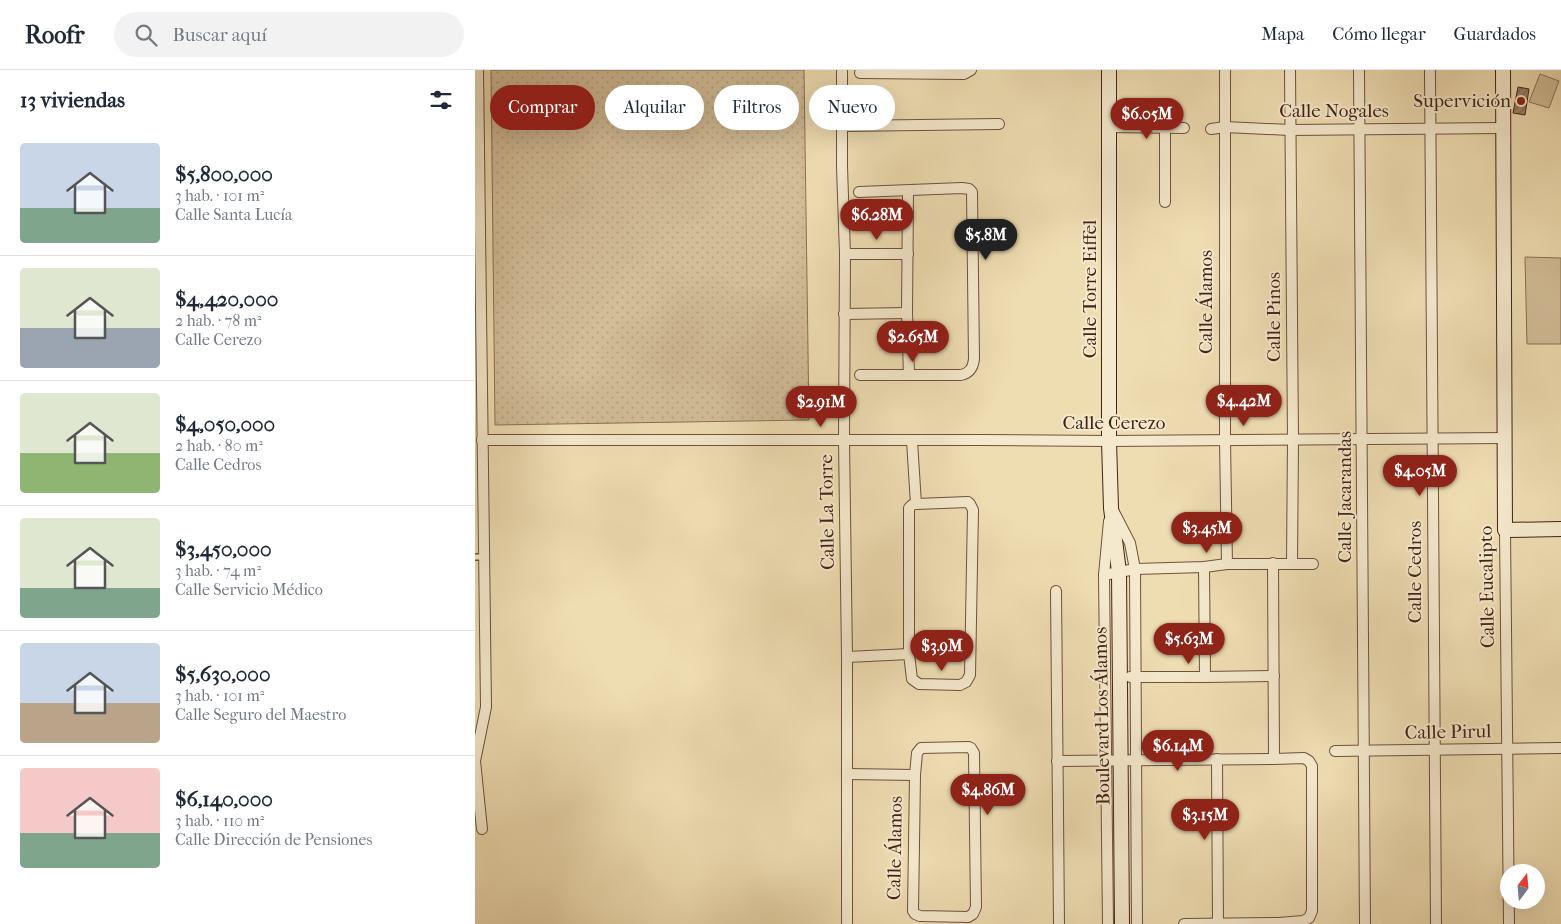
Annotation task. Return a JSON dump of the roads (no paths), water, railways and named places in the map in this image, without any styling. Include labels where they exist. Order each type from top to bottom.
[{"type":"street","points":[[478,70],[478,217],[482,440],[479,557],[486,707],[479,729],[475,761],[482,829]]},
{"type":"street","name":"Calle La Torre","points":[[841,70],[841,85]]},
{"type":"street","points":[[860,73],[910,71],[963,74],[971,70]]},
{"type":"street","name":"Calle Torre Eiffel","points":[[1109,70],[1109,441],[1111,508]]},
{"type":"street","name":"Calle Álamos","points":[[1225,70],[1227,564]]},
{"type":"street","name":"Calle Pinos","points":[[1290,70],[1293,440],[1292,564]]},
{"type":"street","name":"Calle Jacarandas","points":[[1359,70],[1365,924]]},
{"type":"street","name":"Calle Cedros","points":[[1429,70],[1436,924]]},
{"type":"street","name":"Calle Eucalipto","points":[[1503,70],[1509,924]]},
{"type":"street","points":[[895,125],[999,124]]},
{"type":"street","points":[[1109,128],[1184,128]]},
{"type":"street","points":[[1165,128],[1165,202]]},
{"type":"street","name":"Calle Nogales","points":[[1211,128],[1291,130],[1503,128]]},
{"type":"street","name":"Calle La Torre","points":[[842,130],[845,254],[844,440],[847,657],[847,924]]},
{"type":"street","points":[[859,192],[962,188],[969,189],[972,192],[974,359],[972,369],[966,374],[860,375]]},
{"type":"street","points":[[908,191],[907,313],[909,375]]},
{"type":"street","points":[[845,254],[908,254]]},
{"type":"street","points":[[844,314],[907,313]]},
{"type":"street","name":"Calle Cerezo","points":[[482,440],[1109,441],[1505,438]]},
{"type":"street","points":[[912,441],[916,504]]},
{"type":"street","points":[[968,502],[972,506],[970,675],[966,682],[960,685],[916,684],[912,679],[909,654],[909,509],[912,505],[916,504],[968,502]]},
{"type":"street","name":"Boulevard Los Álamos","points":[[1111,508],[1130,543],[1135,569],[1137,924]]},
{"type":"street","name":"Boulevard Los Álamos","points":[[1111,508],[1119,572],[1122,924]]},
{"type":"street","name":"Boulevard Los Álamos","points":[[1108,924],[1104,575],[1111,508]]},
{"type":"street","points":[[1505,530],[1561,529]]},
{"type":"street","points":[[1273,563],[1274,759]]},
{"type":"street","points":[[1104,575],[1135,569],[1204,567],[1227,564],[1313,564]]},
{"type":"street","points":[[1204,567],[1205,677]]},
{"type":"street","points":[[1056,591],[1059,924]]},
{"type":"street","points":[[847,657],[909,654]]},
{"type":"street","points":[[1105,676],[1274,676]]},
{"type":"street","name":"Calle Álamos","points":[[969,747],[974,751],[976,904],[975,911],[968,917],[920,916],[913,911],[915,775],[917,753],[921,748],[969,747]]},
{"type":"street","name":"Calle Pirul","points":[[1335,751],[1561,748]]},
{"type":"street","points":[[1057,761],[1303,758],[1309,760],[1312,766],[1312,911],[1307,920],[1279,924],[1183,924]]},
{"type":"street","points":[[1217,759],[1218,924]]},
{"type":"street","name":"Calle Álamos","points":[[847,774],[915,775]]},
{"type":"place","name":"Supervición","points":[[1521,101]]}]
